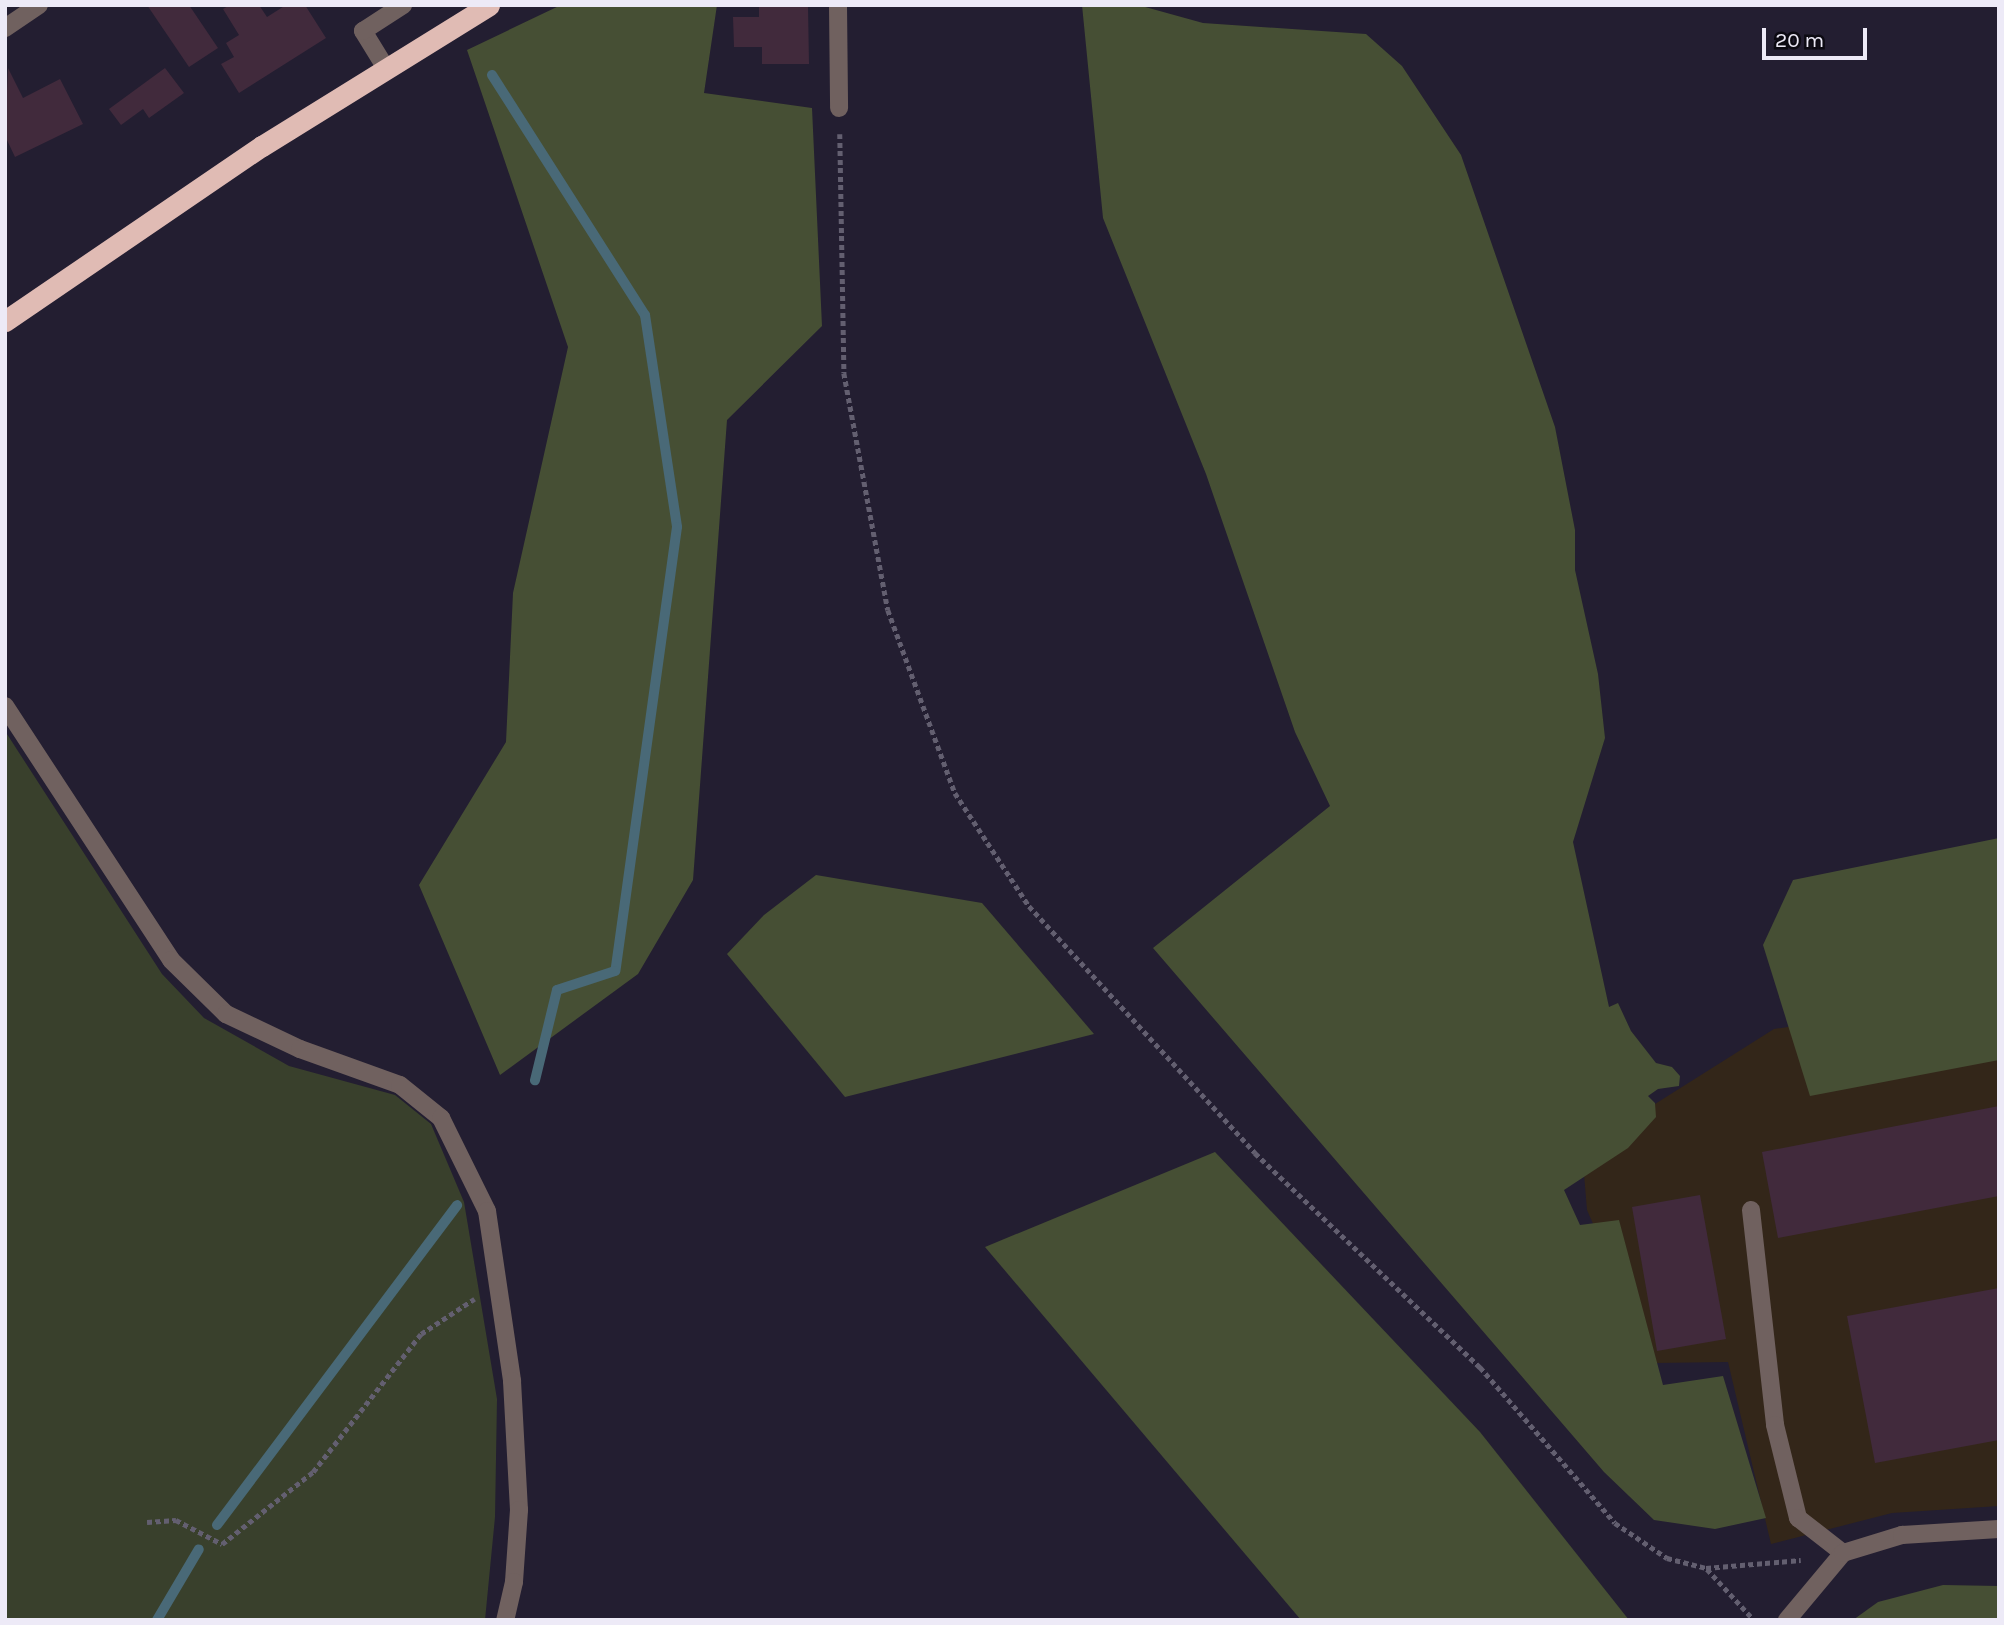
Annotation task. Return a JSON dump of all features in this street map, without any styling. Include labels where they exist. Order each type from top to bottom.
[{"type":"highway","points":[[5,321],[262,146],[489,5]]},
{"type":"street","points":[[5,28],[39,5]]},
{"type":"street","points":[[387,70],[363,32],[403,5]]},
{"type":"street","points":[[838,5],[839,108]]},
{"type":"street","points":[[5,706],[171,960],[226,1014],[300,1049],[400,1085],[441,1118],[487,1211],[512,1381],[519,1510],[514,1582],[505,1620]]},
{"type":"street","points":[[1751,1210],[1774,1425],[1798,1518],[1843,1553]]},
{"type":"street","points":[[1787,1620],[1843,1553],[1902,1535],[1999,1529]]},
{"type":"path","points":[[839,108],[844,373],[888,610],[956,793],[1029,906],[1255,1153],[1480,1367],[1615,1523],[1667,1558],[1706,1568],[1843,1553]]},
{"type":"path","points":[[147,1522],[176,1520],[222,1544],[313,1472],[421,1334],[482,1294],[499,1289]]},
{"type":"path","points":[[1706,1568],[1755,1620]]},
{"type":"shaded area","points":[[1999,995],[1999,1506],[1892,1513],[1771,1544],[1728,1362],[1654,1363],[1587,1210],[1582,1150],[1774,1029]]},
{"type":"green space","points":[[561,5],[717,5],[704,93],[812,108],[822,326],[727,420],[693,880],[638,974],[500,1075],[419,885],[506,742],[513,593],[568,347],[467,50]]},
{"type":"green space","points":[[1082,5],[1138,5],[1203,23],[1366,34],[1402,66],[1461,155],[1555,427],[1575,530],[1575,570],[1598,674],[1605,738],[1573,842],[1609,1007],[1618,1003],[1631,1031],[1656,1063],[1672,1067],[1680,1076],[1679,1086],[1658,1089],[1648,1096],[1655,1103],[1656,1117],[1628,1148],[1564,1190],[1580,1225],[1619,1220],[1663,1385],[1723,1376],[1766,1518],[1715,1529],[1654,1520],[1604,1472],[1153,948],[1330,806],[1295,732],[1206,474],[1103,218]]},
{"type":"green space","points":[[5,731],[162,974],[204,1018],[289,1066],[395,1095],[431,1124],[464,1202],[497,1399],[495,1517],[485,1620],[5,1620]]},
{"type":"green space","points":[[1999,838],[1999,1060],[1810,1096],[1763,945],[1793,880]]},
{"type":"green space","points":[[816,875],[982,903],[1094,1034],[845,1097],[727,954],[764,915]]},
{"type":"green space","points":[[1215,1152],[1480,1432],[1629,1620],[1301,1620],[985,1247]]},
{"type":"green space","points":[[1943,1585],[1999,1586],[1999,1620],[1853,1620],[1878,1602]]},
{"type":"building","points":[[147,5],[189,5],[218,48],[189,67]]},
{"type":"building","points":[[230,5],[259,5],[267,17],[286,5],[305,5],[326,38],[239,93],[221,64],[234,57],[226,43],[239,35],[223,9]]},
{"type":"building","points":[[759,6],[808,6],[809,64],[762,64],[762,47],[734,47],[733,17],[759,17]]},
{"type":"building","points":[[8,68],[23,98],[60,79],[83,124],[15,157],[5,136]]},
{"type":"building","points":[[165,68],[184,93],[149,118],[143,109],[121,125],[109,109]]},
{"type":"building","points":[[1999,1106],[1999,1196],[1778,1238],[1762,1152]]},
{"type":"building","points":[[1700,1195],[1726,1339],[1657,1351],[1632,1207]]},
{"type":"building","points":[[1999,1288],[1999,1440],[1875,1463],[1847,1316]]},
{"type":"waterway","points":[[492,75],[645,315],[677,527],[615,971],[557,990],[535,1080]]},
{"type":"waterway","points":[[217,1525],[457,1205]]},
{"type":"waterway","points":[[157,1620],[199,1549]]}]
